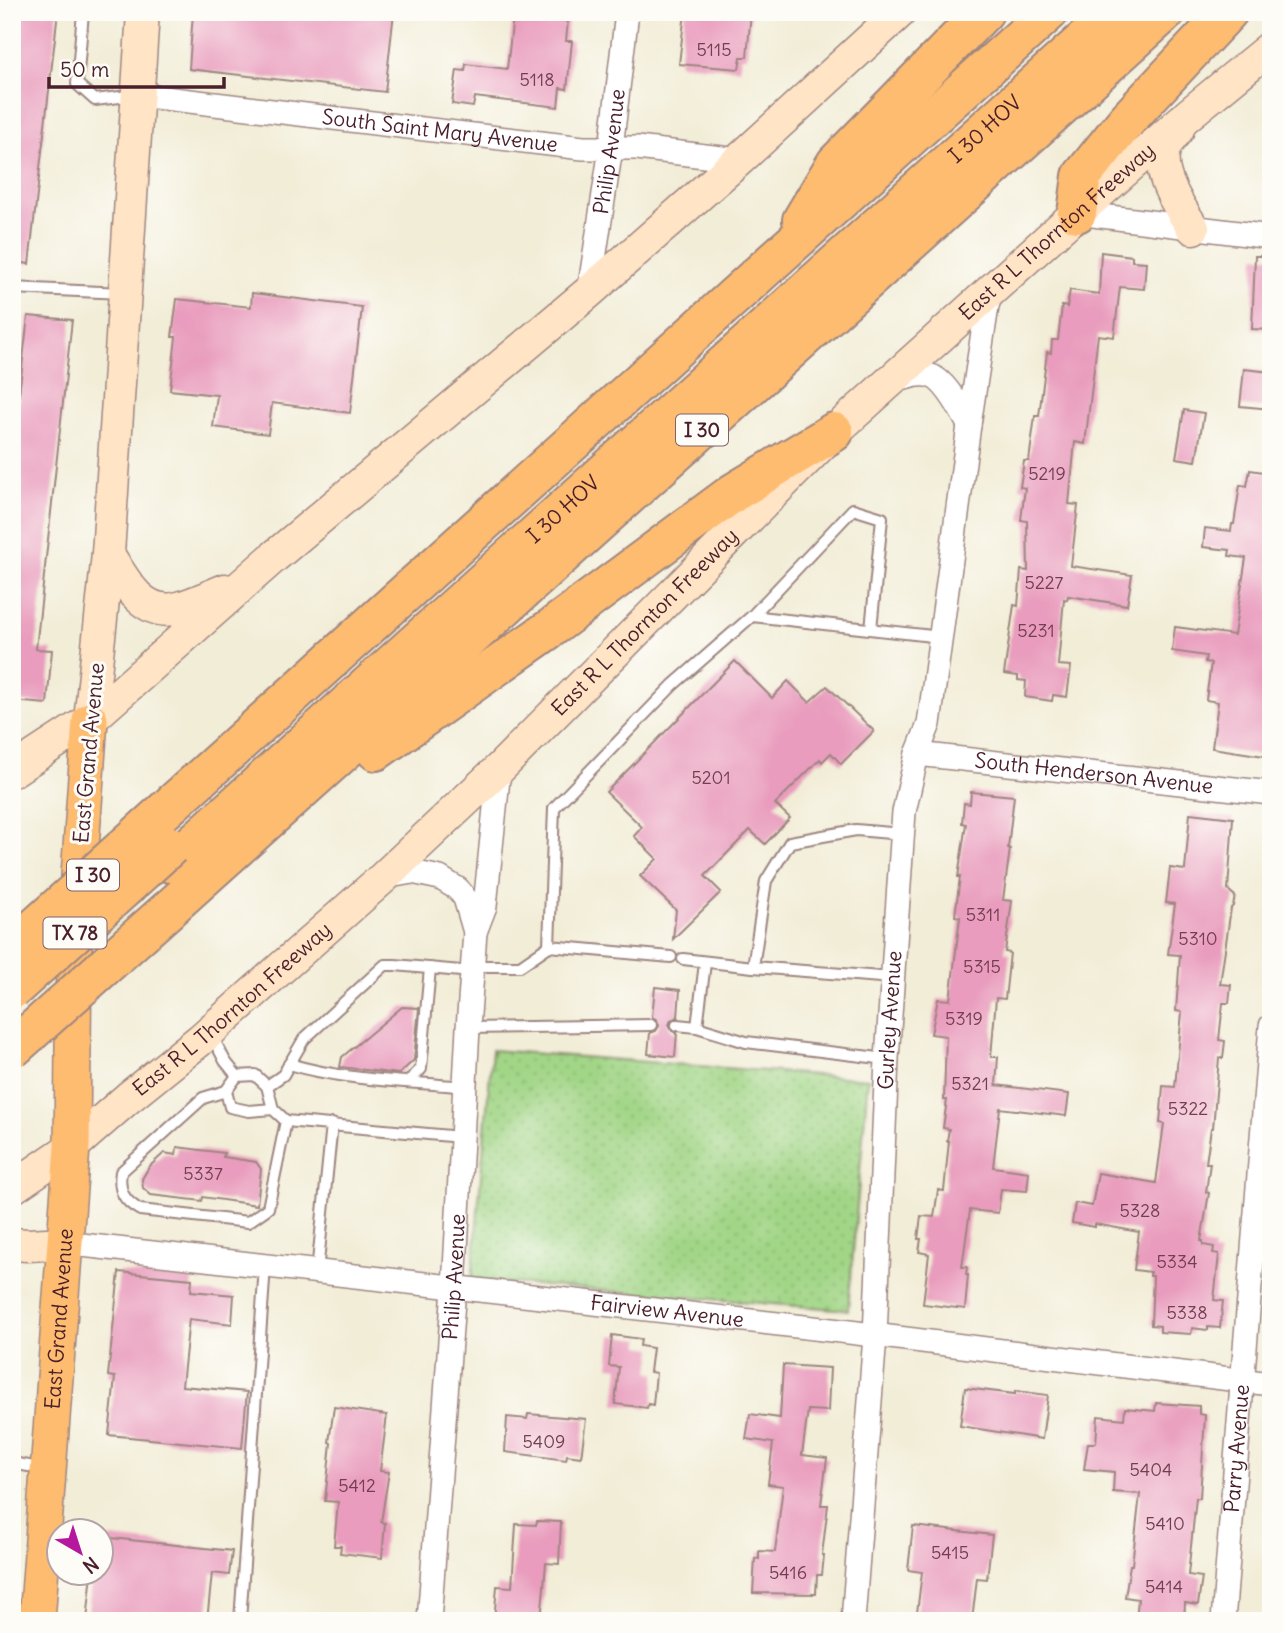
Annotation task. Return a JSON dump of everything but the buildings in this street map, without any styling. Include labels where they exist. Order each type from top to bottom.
[{"type":"highway","points":[[782,254],[836,163],[984,12]]},
{"type":"highway","name":"I 30","points":[[12,948],[1049,12]]},
{"type":"highway","name":"I 30 HOV","points":[[12,1005],[171,855],[1097,12]]},
{"type":"highway","name":"I 30 HOV","points":[[12,990],[171,855],[1115,12]]},
{"type":"highway","name":"I 30","points":[[12,1049],[1166,12]]},
{"type":"highway","points":[[1077,213],[1082,176],[1128,120],[1228,12]]},
{"type":"highway","points":[[237,848],[551,628],[733,493],[834,432]]},
{"type":"main road","name":"East Grand Avenue","points":[[37,1621],[72,1147],[74,947],[90,720],[108,554],[144,12]]},
{"type":"main road","points":[[12,771],[90,720],[246,581],[589,292],[740,160],[900,12]]},
{"type":"main road","name":"East R L Thornton Freeway","points":[[12,1188],[72,1147],[384,877],[499,769],[834,432],[1188,115],[1271,47]]},
{"type":"main road","points":[[1188,115],[1165,147],[1163,167],[1178,205],[1193,228]]},
{"type":"main road","points":[[108,554],[129,588],[145,604],[160,609],[176,609],[246,581]]},
{"type":"main road","points":[[12,1244],[64,1243]]},
{"type":"street","name":"Philip Avenue","points":[[589,292],[611,148],[627,12]]},
{"type":"street","name":"South Saint Mary Avenue","points":[[139,95],[583,148],[638,148],[740,160]]},
{"type":"street","points":[[1077,213],[1271,237]]},
{"type":"street","name":"Gurley Avenue","points":[[853,1621],[875,1336],[887,1059],[904,812],[917,754],[929,724],[969,425],[987,306],[993,287]]},
{"type":"street","points":[[890,383],[913,375],[933,376],[947,389],[969,425]]},
{"type":"street","name":"South Henderson Avenue","points":[[917,754],[1271,793]]},
{"type":"street","name":"Philip Avenue","points":[[429,1621],[454,1287],[475,932],[485,906],[499,769]]},
{"type":"street","name":"Philip Avenue","points":[[384,877],[412,872],[440,877],[465,898],[475,932]]},
{"type":"street","name":"Parry Avenue","points":[[1223,1621],[1271,1026]]},
{"type":"street","name":"Fairview Avenue","points":[[64,1243],[1271,1384]]},
{"type":"lane","points":[[83,12],[78,84],[95,100],[139,95]]},
{"type":"lane","points":[[12,288],[125,293]]},
{"type":"lane","points":[[549,946],[554,808],[673,685],[752,616],[853,509],[882,518],[871,629]]},
{"type":"lane","points":[[752,616],[941,637]]},
{"type":"lane","points":[[753,967],[766,881],[790,842],[856,830],[902,834]]},
{"type":"lane","points":[[268,1086],[283,1075],[304,1039],[385,965],[472,969],[520,966],[549,946],[705,963],[893,978]]},
{"type":"lane","points":[[697,1027],[705,963]]},
{"type":"lane","points":[[408,1082],[421,1069],[430,968]]},
{"type":"lane","points":[[468,1028],[651,1025]]},
{"type":"lane","points":[[677,1025],[697,1027],[746,1042],[887,1059]]},
{"type":"lane","points":[[209,1031],[225,1061],[237,1076]]},
{"type":"lane","points":[[289,1063],[311,1070],[381,1080],[465,1087]]},
{"type":"lane","points":[[237,1076],[255,1075],[268,1086],[272,1109],[286,1121],[461,1137]]},
{"type":"lane","points":[[237,1076],[226,1091],[203,1098],[121,1172],[119,1184],[131,1205],[140,1210],[248,1222],[268,1208],[286,1121]]},
{"type":"lane","points":[[226,1091],[230,1107],[249,1111],[272,1109]]},
{"type":"lane","points":[[317,1272],[332,1124]]},
{"type":"lane","points":[[240,1621],[265,1266]]},
{"type":"lane","points":[[12,1463],[48,1469]]},
{"type":"green space","points":[[492,1050],[868,1079],[848,1310],[472,1280]]}]
